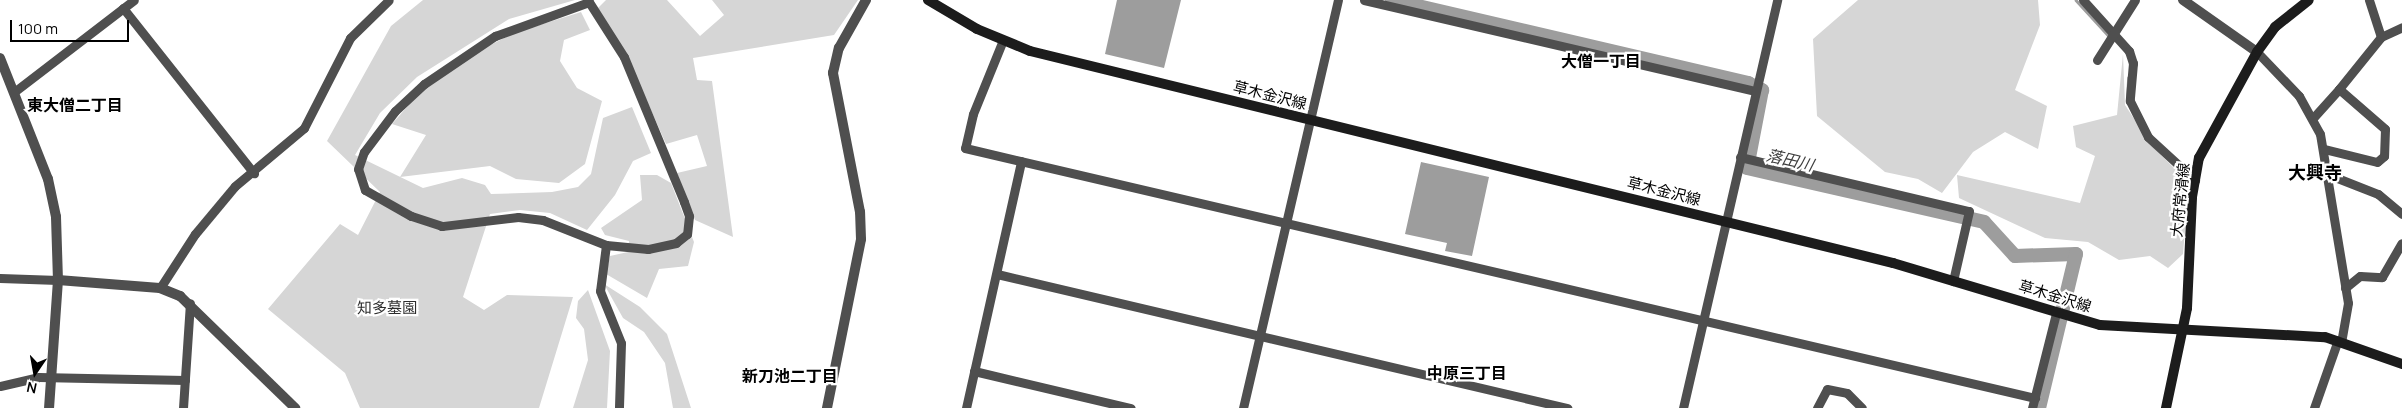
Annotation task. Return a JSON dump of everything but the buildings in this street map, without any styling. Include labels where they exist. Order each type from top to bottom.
[{"type":"main road","name":"草木金沢線","points":[[928,0],[1003,40],[1310,120],[1725,221],[1953,280],[2056,313],[2117,328],[2340,340],[2402,364]]},
{"type":"main road","name":"大府常滑線","points":[[2166,408],[2182,331],[2195,180],[2199,158],[2257,52],[2275,27],[2309,0]]},
{"type":"street","points":[[14,92],[134,0]]},
{"type":"street","points":[[160,288],[201,227],[235,186],[254,173],[304,128],[350,38],[389,0]]},
{"type":"street","points":[[827,408],[861,239],[860,212],[833,73],[839,48],[866,0]]},
{"type":"street","points":[[1243,408],[1338,0]]},
{"type":"street","points":[[1364,0],[1755,91]]},
{"type":"street","points":[[1683,408],[1701,320],[1777,0]]},
{"type":"street","points":[[2083,0],[2114,34],[2123,40],[2133,63],[2129,92],[2141,125],[2188,178],[2195,180]]},
{"type":"street","points":[[2097,60],[2136,0]]},
{"type":"street","points":[[2184,0],[2257,52],[2313,118],[2324,149],[2348,316],[2314,408]]},
{"type":"street","points":[[2369,0],[2381,37]]},
{"type":"street","points":[[589,2],[624,57],[689,216],[687,234],[676,243],[648,249],[606,245],[534,218],[451,226],[428,223],[365,190],[358,177],[360,160],[395,111],[463,54],[508,30],[589,2]]},
{"type":"street","points":[[123,8],[254,173]]},
{"type":"street","points":[[2313,118],[2381,37],[2402,27]]},
{"type":"street","points":[[1003,40],[973,114],[965,148],[2035,398]]},
{"type":"street","points":[[0,58],[54,200],[58,280],[50,408]]},
{"type":"street","points":[[2324,149],[2374,163],[2384,156],[2385,129],[2338,88]]},
{"type":"street","points":[[1740,157],[1969,211],[1953,280]]},
{"type":"street","points":[[966,408],[1021,161]]},
{"type":"street","points":[[2327,174],[2378,194],[2402,214]]},
{"type":"street","points":[[2345,288],[2360,276],[2382,277],[2402,243]]},
{"type":"street","points":[[606,245],[600,291],[621,343],[619,408]]},
{"type":"street","points":[[996,274],[1567,408]]},
{"type":"street","points":[[0,278],[58,280],[160,288],[190,303],[295,408]]},
{"type":"street","points":[[183,408],[190,303]]},
{"type":"street","points":[[2032,408],[2056,313]]},
{"type":"street","points":[[974,371],[1131,408]]},
{"type":"street","points":[[0,386],[51,377],[185,380]]},
{"type":"street","points":[[1817,408],[1827,389],[1847,393],[1862,408]]},
{"type":"green space","name":"知多墓園","points":[[423,0],[575,0],[509,19],[417,77],[380,113],[355,155],[423,188],[462,178],[485,185],[491,194],[552,192],[578,187],[591,174],[603,118],[632,107],[651,153],[633,161],[615,195],[587,230],[550,213],[520,210],[490,214],[463,297],[484,310],[507,295],[573,297],[539,408],[360,408],[345,373],[268,309],[340,224],[358,235],[380,192],[327,141],[391,26]]},
{"type":"green space","points":[[606,0],[667,0],[700,36],[724,15],[712,0],[858,0],[834,35],[693,58],[697,80],[712,81],[733,237],[695,220],[677,173],[707,166],[697,135],[666,144],[627,56],[598,8]]},
{"type":"green space","points":[[1858,0],[2038,0],[2040,25],[2015,90],[2047,106],[2038,149],[2005,132],[1973,152],[1942,193],[1918,179],[1885,172],[1817,116],[1813,39]]},
{"type":"green space","points":[[581,12],[590,30],[564,40],[560,61],[577,88],[602,101],[585,164],[559,183],[516,179],[490,166],[400,177],[426,135],[392,124],[421,91],[467,57],[514,33]]},
{"type":"green space","points":[[2123,54],[2125,105],[2152,146],[2189,183],[2183,254],[2168,268],[2150,256],[2119,260],[2088,242],[2045,238],[1959,198],[1957,175],[2080,203],[2095,156],[2076,147],[2073,126],[2117,115]]},
{"type":"green space","points":[[640,175],[657,175],[671,183],[694,242],[688,266],[659,269],[647,298],[606,274],[610,256],[628,252],[629,241],[605,235],[601,228],[642,200]]},
{"type":"green space","points":[[604,284],[640,307],[667,334],[691,408],[673,408],[665,363],[644,332],[623,318]]},
{"type":"green space","points":[[588,290],[610,351],[607,408],[573,408],[588,360],[584,329],[576,318],[578,301]]},
{"type":"shaded area","points":[[1117,0],[1181,0],[1164,68],[1105,54]]},
{"type":"shaded area","points":[[1421,162],[1489,177],[1472,256],[1445,251],[1447,243],[1405,234]]},
{"type":"waterway","name":"落田川","points":[[1392,0],[1748,83],[1762,90],[1747,168],[1984,222],[2015,256],[2076,254],[2039,408]]},
{"type":"waterway","points":[[2076,0],[2109,36]]},
{"type":"waterway","points":[[2127,100],[2128,78]]},
{"type":"waterway","points":[[2177,169],[2185,186]]},
{"type":"district","name":"大僧一丁目","points":[[1601,61]]},
{"type":"district","name":"東大僧二丁目","points":[[75,105]]},
{"type":"district","name":"大興寺","points":[[2315,172]]},
{"type":"district","name":"中原三丁目","points":[[1467,373]]},
{"type":"district","name":"新刀池二丁目","points":[[790,376]]}]
